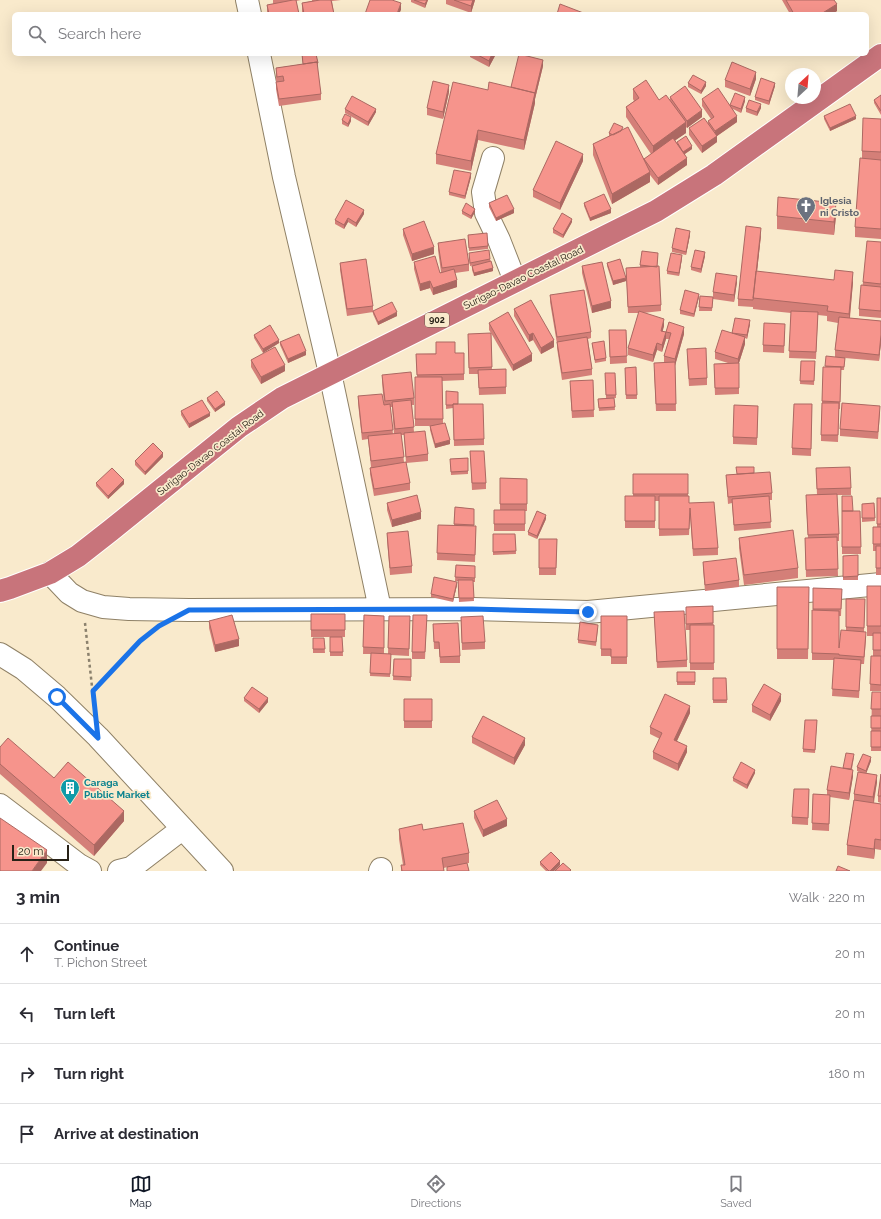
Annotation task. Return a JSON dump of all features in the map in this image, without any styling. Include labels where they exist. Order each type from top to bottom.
[{"type":"highway","name":"Surigao-Davao Coastal Road","points":[[0,591],[50,573],[78,556],[239,427],[282,398],[656,211],[714,175],[881,55]]},
{"type":"street","points":[[247,0],[250,12]]},
{"type":"street","points":[[259,56],[284,177],[330,373],[380,609]]},
{"type":"street","points":[[493,158],[483,192],[486,213],[499,240],[515,281]]},
{"type":"street","points":[[50,573],[70,593],[82,601],[103,607],[189,610],[472,609],[588,612],[881,584]]},
{"type":"street","points":[[0,654],[24,668],[57,697],[98,738],[222,871]]},
{"type":"street","points":[[0,805],[79,865],[90,871]]},
{"type":"street","points":[[119,871],[131,868],[182,829]]},
{"type":"path","points":[[82,601],[94,706]]},
{"type":"path","points":[[93,691],[140,641],[154,630]]},
{"type":"building","points":[[296,0],[299,12],[269,12],[267,5]]},
{"type":"building","points":[[331,0],[334,12],[304,12],[302,3]]},
{"type":"building","points":[[370,0],[392,0],[401,3],[398,12],[366,12]]},
{"type":"building","points":[[414,0],[427,0],[425,4]]},
{"type":"building","points":[[454,0],[473,0],[471,6]]},
{"type":"building","points":[[786,0],[834,0],[837,4],[824,12],[793,12]]},
{"type":"building","points":[[560,4],[581,12],[558,12]]},
{"type":"building","points":[[302,56],[316,56],[318,63],[303,64]]},
{"type":"building","points":[[480,56],[491,56],[489,61]]},
{"type":"building","points":[[519,56],[527,56],[543,60],[535,93],[511,87]]},
{"type":"building","points":[[317,62],[321,94],[279,99],[276,82],[284,81],[283,76],[277,77],[276,68]]},
{"type":"building","points":[[732,62],[756,72],[750,89],[725,80]]},
{"type":"building","points":[[693,75],[706,82],[701,91],[688,83]]},
{"type":"building","points":[[761,78],[775,83],[769,101],[755,97]]},
{"type":"building","points":[[646,80],[659,100],[666,95],[686,122],[653,146],[626,107],[639,98],[633,89]]},
{"type":"building","points":[[433,81],[449,85],[443,112],[427,108]]},
{"type":"building","points":[[453,82],[488,90],[489,82],[535,93],[524,140],[478,130],[471,161],[436,154]]},
{"type":"building","points":[[685,86],[702,110],[687,121],[670,97]]},
{"type":"building","points":[[718,88],[737,116],[715,131],[708,121],[714,117],[702,99]]},
{"type":"building","points":[[735,93],[745,97],[741,109],[730,105]]},
{"type":"building","points":[[881,95],[881,111],[874,100]]},
{"type":"building","points":[[352,96],[376,109],[368,122],[345,109]]},
{"type":"building","points":[[749,100],[761,104],[757,112],[746,108]]},
{"type":"building","points":[[850,104],[856,116],[830,128],[824,116]]},
{"type":"building","points":[[345,114],[351,117],[348,124],[342,120]]},
{"type":"building","points":[[704,118],[717,136],[702,146],[689,128]]},
{"type":"building","points":[[863,118],[881,119],[881,152],[862,151]]},
{"type":"building","points":[[614,123],[623,127],[621,131],[613,135],[609,133]]},
{"type":"building","points":[[628,127],[650,172],[612,194],[593,144]]},
{"type":"building","points":[[686,136],[692,146],[683,152],[677,142]]},
{"type":"building","points":[[673,138],[687,158],[658,178],[644,159]]},
{"type":"building","points":[[556,141],[583,154],[560,203],[533,190]]},
{"type":"building","points":[[860,158],[881,160],[881,229],[855,227]]},
{"type":"building","points":[[454,170],[471,173],[465,196],[449,192]]},
{"type":"building","points":[[604,194],[611,209],[590,218],[584,203]]},
{"type":"building","points":[[507,195],[514,209],[496,218],[489,203]]},
{"type":"building","points":[[778,197],[836,203],[834,222],[777,216]]},
{"type":"building","points":[[346,200],[364,210],[356,223],[348,218],[344,225],[335,220]]},
{"type":"building","points":[[466,203],[475,209],[471,216],[462,211]]},
{"type":"building","points":[[562,213],[572,219],[563,235],[553,229]]},
{"type":"building","points":[[424,221],[434,247],[412,254],[403,229]]},
{"type":"building","points":[[746,226],[761,228],[753,300],[738,299]]},
{"type":"building","points":[[676,228],[690,231],[686,252],[672,248]]},
{"type":"building","points":[[487,233],[488,246],[469,248],[468,235]]},
{"type":"building","points":[[465,239],[469,264],[442,268],[438,243]]},
{"type":"building","points":[[867,241],[881,242],[881,284],[863,282]]},
{"type":"building","points":[[489,250],[490,259],[470,263],[469,253]]},
{"type":"building","points":[[695,250],[705,252],[701,269],[691,267]]},
{"type":"building","points":[[642,251],[658,253],[657,267],[640,265]]},
{"type":"building","points":[[671,253],[682,255],[679,273],[667,271]]},
{"type":"building","points":[[435,256],[440,273],[454,269],[457,280],[433,288],[430,281],[420,284],[414,262]]},
{"type":"building","points":[[366,259],[373,306],[347,309],[340,263]]},
{"type":"building","points":[[620,259],[626,278],[613,281],[607,263]]},
{"type":"building","points":[[491,261],[493,268],[474,273],[472,266]]},
{"type":"building","points":[[602,262],[611,301],[592,306],[582,266]]},
{"type":"building","points":[[659,266],[661,305],[628,307],[626,268]]},
{"type":"building","points":[[835,270],[853,272],[849,314],[827,311],[828,306],[753,298],[756,271],[834,280]]},
{"type":"building","points":[[716,273],[737,276],[734,295],[713,292]]},
{"type":"building","points":[[861,285],[881,287],[881,311],[859,309]]},
{"type":"building","points":[[584,290],[591,332],[557,337],[550,295]]},
{"type":"building","points":[[685,290],[699,294],[694,314],[680,310]]},
{"type":"building","points":[[700,296],[713,297],[712,308],[699,307]]},
{"type":"building","points":[[531,300],[554,340],[541,348],[533,333],[529,335],[514,309]]},
{"type":"building","points":[[392,302],[397,312],[378,322],[373,311]]},
{"type":"building","points":[[639,311],[664,319],[661,331],[666,332],[662,345],[657,343],[653,355],[628,348]]},
{"type":"building","points":[[791,311],[818,312],[816,352],[789,351]]},
{"type":"building","points":[[508,312],[532,354],[513,365],[489,323]]},
{"type":"building","points":[[839,317],[881,321],[879,355],[835,350]]},
{"type":"building","points":[[735,318],[750,320],[747,335],[732,333]]},
{"type":"building","points":[[669,322],[684,327],[675,359],[664,356],[671,333],[666,332]]},
{"type":"building","points":[[764,323],[785,324],[784,346],[763,345]]},
{"type":"building","points":[[270,325],[279,340],[263,349],[254,335]]},
{"type":"building","points":[[609,330],[626,330],[627,356],[610,357]]},
{"type":"building","points":[[722,330],[745,337],[738,359],[715,352]]},
{"type":"building","points":[[491,333],[492,367],[469,368],[468,334]]},
{"type":"building","points":[[299,334],[306,351],[288,359],[280,342]]},
{"type":"building","points":[[587,337],[592,369],[562,373],[557,342]]},
{"type":"building","points":[[604,341],[606,358],[595,360],[592,343]]},
{"type":"building","points":[[436,342],[455,342],[455,353],[464,353],[464,374],[417,375],[416,354],[436,354]]},
{"type":"building","points":[[275,347],[285,365],[261,377],[251,360]]},
{"type":"building","points":[[706,348],[707,378],[689,379],[687,349]]},
{"type":"building","points":[[826,356],[845,358],[844,367],[825,366]]},
{"type":"building","points":[[801,361],[815,361],[814,381],[800,381]]},
{"type":"building","points":[[675,362],[676,404],[656,404],[654,363]]},
{"type":"building","points":[[739,363],[739,388],[715,388],[714,364]]},
{"type":"building","points":[[636,367],[637,395],[626,395],[625,368]]},
{"type":"building","points":[[823,367],[841,367],[840,402],[822,401]]},
{"type":"building","points":[[506,369],[506,387],[479,388],[478,370]]},
{"type":"building","points":[[411,372],[414,398],[385,401],[382,375]]},
{"type":"building","points":[[605,373],[615,373],[616,395],[606,395]]},
{"type":"building","points":[[415,377],[442,377],[443,419],[415,419]]},
{"type":"building","points":[[593,380],[594,410],[572,411],[570,381]]},
{"type":"building","points":[[217,391],[225,402],[215,409],[207,398]]},
{"type":"building","points":[[446,391],[458,392],[458,404],[446,405]]},
{"type":"building","points":[[382,394],[384,405],[390,404],[393,430],[362,433],[358,396]]},
{"type":"building","points":[[614,398],[615,407],[599,408],[598,399]]},
{"type":"building","points":[[202,400],[210,413],[189,424],[181,411]]},
{"type":"building","points":[[411,400],[414,427],[395,429],[392,402]]},
{"type":"building","points":[[822,403],[839,403],[838,435],[821,435]]},
{"type":"building","points":[[842,403],[880,406],[878,432],[840,429]]},
{"type":"building","points":[[453,404],[483,404],[484,439],[454,440]]},
{"type":"building","points":[[794,404],[812,404],[811,449],[792,448]]},
{"type":"building","points":[[734,405],[758,406],[757,438],[733,437]]},
{"type":"building","points":[[445,423],[450,440],[435,444],[430,426]]},
{"type":"building","points":[[425,431],[428,454],[406,457],[404,433]]},
{"type":"building","points":[[401,433],[404,457],[371,461],[368,436]]},
{"type":"building","points":[[153,443],[163,453],[145,472],[135,461]]},
{"type":"building","points":[[470,451],[484,451],[486,483],[472,483]]},
{"type":"building","points":[[468,458],[468,471],[451,472],[450,459]]},
{"type":"building","points":[[406,462],[410,483],[374,489],[370,468]]},
{"type":"building","points":[[736,467],[754,467],[754,473],[737,474]]},
{"type":"building","points":[[850,467],[851,488],[817,489],[816,468]]},
{"type":"building","points":[[112,468],[124,480],[108,496],[96,483]]},
{"type":"building","points":[[770,472],[772,493],[728,497],[726,475]]},
{"type":"building","points":[[633,474],[688,474],[688,494],[633,494]]},
{"type":"building","points":[[500,478],[527,479],[527,504],[500,504]]},
{"type":"building","points":[[837,494],[839,534],[808,535],[806,495]]},
{"type":"building","points":[[417,495],[421,512],[392,520],[387,503]]},
{"type":"building","points":[[625,496],[655,496],[655,521],[625,521]]},
{"type":"building","points":[[659,496],[689,496],[689,503],[714,502],[718,548],[693,549],[690,508],[689,529],[659,529]]},
{"type":"building","points":[[769,496],[771,522],[734,525],[732,499]]},
{"type":"building","points":[[842,496],[852,496],[853,511],[842,511]]},
{"type":"building","points":[[877,498],[881,498],[881,524],[877,524]]},
{"type":"building","points":[[874,503],[875,518],[862,518],[862,504]]},
{"type":"building","points":[[455,507],[474,509],[474,525],[454,524]]},
{"type":"building","points":[[494,510],[525,510],[525,524],[494,524]]},
{"type":"building","points":[[537,511],[546,515],[537,536],[528,532]]},
{"type":"building","points":[[842,511],[860,511],[861,547],[842,547]]},
{"type":"building","points":[[438,525],[476,526],[475,555],[437,553]]},
{"type":"building","points":[[873,527],[881,527],[881,544],[873,544]]},
{"type":"building","points":[[793,530],[798,568],[744,575],[739,538]]},
{"type":"building","points":[[408,531],[412,566],[390,568],[387,533]]},
{"type":"building","points":[[493,534],[515,534],[516,551],[493,552]]},
{"type":"building","points":[[837,537],[838,569],[806,570],[805,538]]},
{"type":"building","points":[[539,539],[557,539],[556,568],[539,568]]},
{"type":"building","points":[[876,546],[881,546],[881,568],[876,568]]},
{"type":"building","points":[[858,555],[858,576],[843,577],[843,556]]},
{"type":"building","points":[[736,558],[739,580],[705,585],[703,562]]},
{"type":"building","points":[[456,565],[475,566],[475,578],[455,577]]},
{"type":"building","points":[[434,577],[457,582],[453,599],[431,594]]},
{"type":"building","points":[[458,580],[473,580],[474,598],[459,598]]},
{"type":"building","points":[[867,586],[881,586],[881,626],[867,626]]},
{"type":"building","points":[[777,587],[809,587],[808,649],[777,649]]},
{"type":"building","points":[[813,588],[842,589],[841,609],[813,609]]},
{"type":"building","points":[[846,599],[865,599],[864,628],[846,627]]},
{"type":"building","points":[[713,606],[713,623],[686,624],[686,607]]},
{"type":"building","points":[[812,610],[839,611],[839,648],[841,630],[866,632],[864,657],[812,653]]},
{"type":"building","points":[[684,611],[687,660],[657,662],[654,612]]},
{"type":"building","points":[[311,614],[345,614],[345,630],[311,630]]},
{"type":"building","points":[[232,615],[239,639],[215,645],[209,621]]},
{"type":"building","points":[[364,615],[384,616],[384,648],[363,647]]},
{"type":"building","points":[[413,615],[427,615],[425,652],[412,652]]},
{"type":"building","points":[[389,616],[410,616],[409,649],[388,648]]},
{"type":"building","points":[[483,616],[485,642],[462,643],[461,617]]},
{"type":"building","points":[[601,616],[627,616],[627,657],[611,657],[611,649],[601,649]]},
{"type":"building","points":[[580,622],[598,625],[596,642],[578,640]]},
{"type":"building","points":[[458,623],[460,656],[440,657],[439,642],[434,642],[433,624]]},
{"type":"building","points":[[690,625],[714,625],[714,663],[690,663]]},
{"type":"building","points":[[873,633],[881,633],[881,650],[873,650]]},
{"type":"building","points":[[330,637],[342,637],[343,652],[330,652]]},
{"type":"building","points":[[313,638],[324,638],[325,649],[313,649]]},
{"type":"building","points":[[371,653],[391,654],[390,674],[370,673]]},
{"type":"building","points":[[871,656],[881,656],[881,685],[870,684]]},
{"type":"building","points":[[834,658],[861,660],[859,691],[832,689]]},
{"type":"building","points":[[394,659],[411,659],[411,677],[393,676]]},
{"type":"building","points":[[677,672],[695,672],[695,682],[677,682]]},
{"type":"building","points":[[713,678],[726,678],[727,700],[713,700]]},
{"type":"building","points":[[764,684],[781,694],[770,715],[752,705]]},
{"type":"building","points":[[252,687],[268,698],[259,709],[244,698]]},
{"type":"building","points":[[872,692],[881,692],[881,709],[871,709]]},
{"type":"building","points":[[665,694],[690,706],[674,740],[687,746],[678,764],[653,752],[662,733],[650,727]]},
{"type":"building","points":[[404,699],[432,699],[432,721],[404,721]]},
{"type":"building","points":[[483,716],[525,738],[514,758],[472,737]]},
{"type":"building","points":[[871,716],[881,716],[881,728],[871,728]]},
{"type":"building","points":[[805,720],[817,720],[815,750],[803,749]]},
{"type":"building","points":[[871,731],[881,731],[881,747],[871,747]]},
{"type":"building","name":"Caraga Public Market","points":[[8,738],[54,778],[68,762],[124,811],[94,845],[0,764],[0,747]]},
{"type":"building","points":[[846,753],[854,754],[851,769],[843,768]]},
{"type":"building","points":[[863,754],[871,757],[866,771],[857,767]]},
{"type":"building","points":[[741,762],[755,770],[747,785],[733,778]]},
{"type":"building","points":[[831,766],[853,770],[849,793],[827,790]]},
{"type":"building","points":[[858,772],[877,775],[873,797],[854,794]]},
{"type":"building","points":[[881,774],[881,796],[878,796]]},
{"type":"building","points":[[794,789],[809,789],[808,818],[792,817]]},
{"type":"building","points":[[813,794],[830,795],[829,824],[812,823]]},
{"type":"building","points":[[497,800],[507,819],[483,830],[474,811]]},
{"type":"building","points":[[854,800],[881,804],[881,840],[875,839],[874,849],[847,845]]},
{"type":"building","points":[[0,818],[47,850],[32,871],[0,871]]},
{"type":"building","points":[[463,823],[469,853],[442,858],[444,871],[402,871],[401,865],[405,865],[399,829],[422,824],[423,830]]},
{"type":"building","points":[[551,852],[560,861],[549,871],[540,862]]},
{"type":"building","points":[[467,863],[469,871],[447,871],[447,867]]},
{"type":"building","points":[[563,863],[571,870],[555,871]]},
{"type":"building","points":[[838,866],[850,871],[836,871]]},
{"type":"place","name":"Iglesia ni Cristo","points":[[806,223]]},
{"type":"place","name":"Caraga Public Market","points":[[70,805]]},
{"type":"route","points":[[57,697],[98,738],[93,691],[140,641],[159,626],[189,610],[472,609],[588,612]]}]
